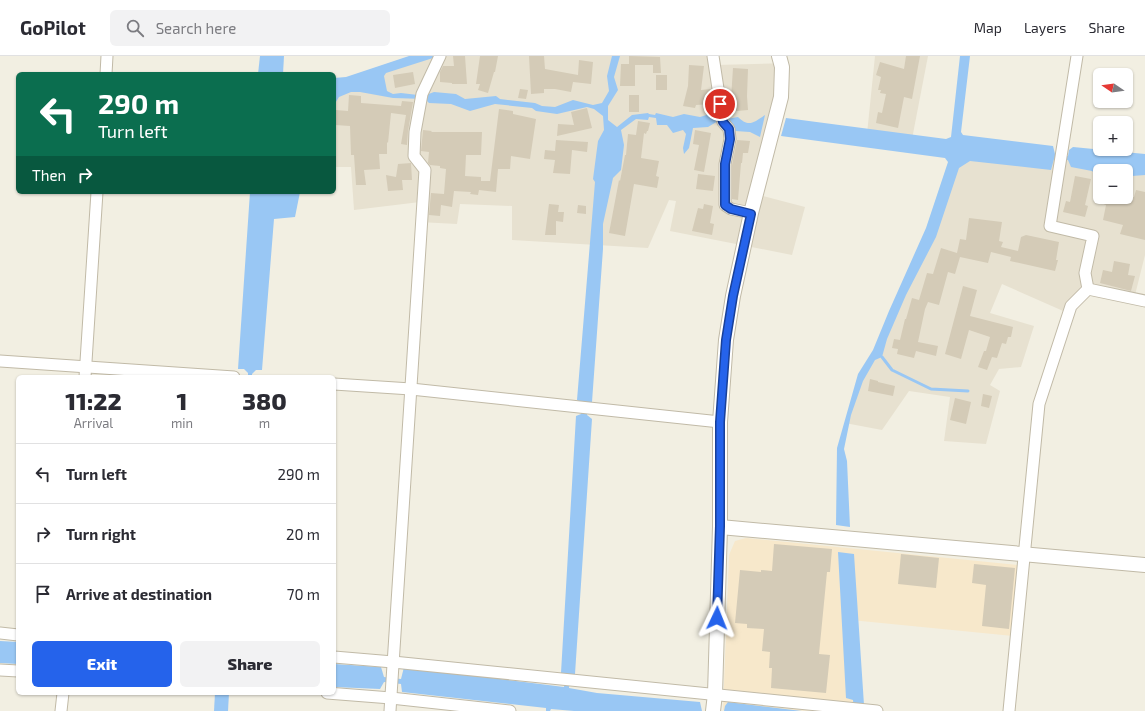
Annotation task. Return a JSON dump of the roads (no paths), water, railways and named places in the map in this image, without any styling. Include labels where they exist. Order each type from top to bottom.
[{"type":"street","points":[[106,72],[107,56]]},
{"type":"street","points":[[390,711],[425,170],[414,156],[415,132],[422,97],[440,56]]},
{"type":"street","points":[[713,56],[722,119],[729,129],[730,139],[725,164],[725,205],[731,209],[751,214]]},
{"type":"street","points":[[713,711],[715,694],[720,526],[720,422],[726,340],[733,296],[751,214],[780,97],[782,67],[779,56]]},
{"type":"street","points":[[1077,56],[1050,226],[1093,236],[1085,273],[1088,290]]},
{"type":"street","points":[[85,372],[98,194]]},
{"type":"street","points":[[1088,290],[1145,301]]},
{"type":"street","points":[[1009,711],[1038,404],[1071,306],[1088,290]]},
{"type":"street","points":[[0,361],[85,372],[174,375]]},
{"type":"street","points":[[336,384],[411,389],[720,422]]},
{"type":"street","points":[[720,526],[1145,565]]},
{"type":"street","points":[[0,634],[16,635]]},
{"type":"street","points":[[336,657],[393,667],[567,679],[877,711]]},
{"type":"street","points":[[0,670],[16,671]]},
{"type":"street","points":[[336,693],[391,693],[510,711]]},
{"type":"street","points":[[61,711],[62,695]]},
{"type":"water","points":[[260,56],[284,56],[283,72],[258,72]]},
{"type":"water","points":[[409,56],[433,56],[433,58],[386,73],[384,76],[387,91],[393,94],[401,93],[426,95],[434,92],[456,94],[465,99],[496,96],[500,99],[555,107],[573,100],[593,105],[602,103],[609,91],[607,76],[612,56],[620,56],[614,77],[618,90],[608,106],[608,120],[617,127],[632,115],[648,113],[655,115],[656,113],[673,117],[684,114],[700,117],[716,112],[727,119],[738,117],[748,123],[755,122],[765,115],[760,137],[750,132],[735,131],[726,122],[718,121],[708,127],[693,128],[689,148],[684,154],[683,148],[686,134],[683,130],[673,133],[667,125],[657,125],[656,118],[649,117],[648,120],[636,119],[621,130],[624,145],[621,170],[613,178],[603,224],[603,249],[592,402],[588,404],[587,415],[592,419],[575,674],[570,676],[569,688],[597,693],[700,702],[702,711],[574,711],[551,709],[550,711],[546,711],[546,708],[402,692],[401,684],[384,682],[380,689],[336,687],[336,664],[381,667],[384,677],[401,679],[404,667],[564,687],[565,676],[561,673],[576,416],[581,414],[582,403],[577,400],[595,182],[593,179],[598,141],[604,130],[603,116],[594,109],[587,107],[557,114],[536,111],[532,108],[495,104],[470,111],[451,104],[429,103],[425,99],[393,98],[360,92],[351,92],[339,97],[336,102],[336,78],[346,77]]},
{"type":"water","points":[[960,56],[970,56],[961,132],[963,135],[1053,146],[1055,154],[1068,156],[1069,150],[1073,147],[1093,149],[1093,156],[1133,156],[1133,153],[1145,154],[1145,175],[1133,176],[1133,164],[1093,164],[1093,172],[1071,167],[1068,160],[1054,159],[1051,170],[970,161],[959,168],[936,237],[906,295],[887,339],[882,357],[875,360],[863,381],[851,415],[844,449],[847,461],[850,527],[836,525],[837,448],[858,374],[873,350],[926,228],[948,162],[945,158],[781,136],[786,118],[946,139],[951,137]]},
{"type":"water","points":[[250,194],[300,194],[295,217],[274,219],[262,370],[256,370],[252,375],[248,375],[244,369],[238,369]]},
{"type":"water","points":[[838,552],[854,554],[864,705],[854,711],[853,700],[846,698]]},
{"type":"water","points":[[0,641],[16,642],[16,664],[0,663]]},
{"type":"water","points":[[215,695],[229,695],[228,711],[214,711]]},
{"type":"water","points":[[728,702],[802,711],[724,711]]},
{"type":"waterway","points":[[882,357],[892,370],[931,389],[968,391]]}]
